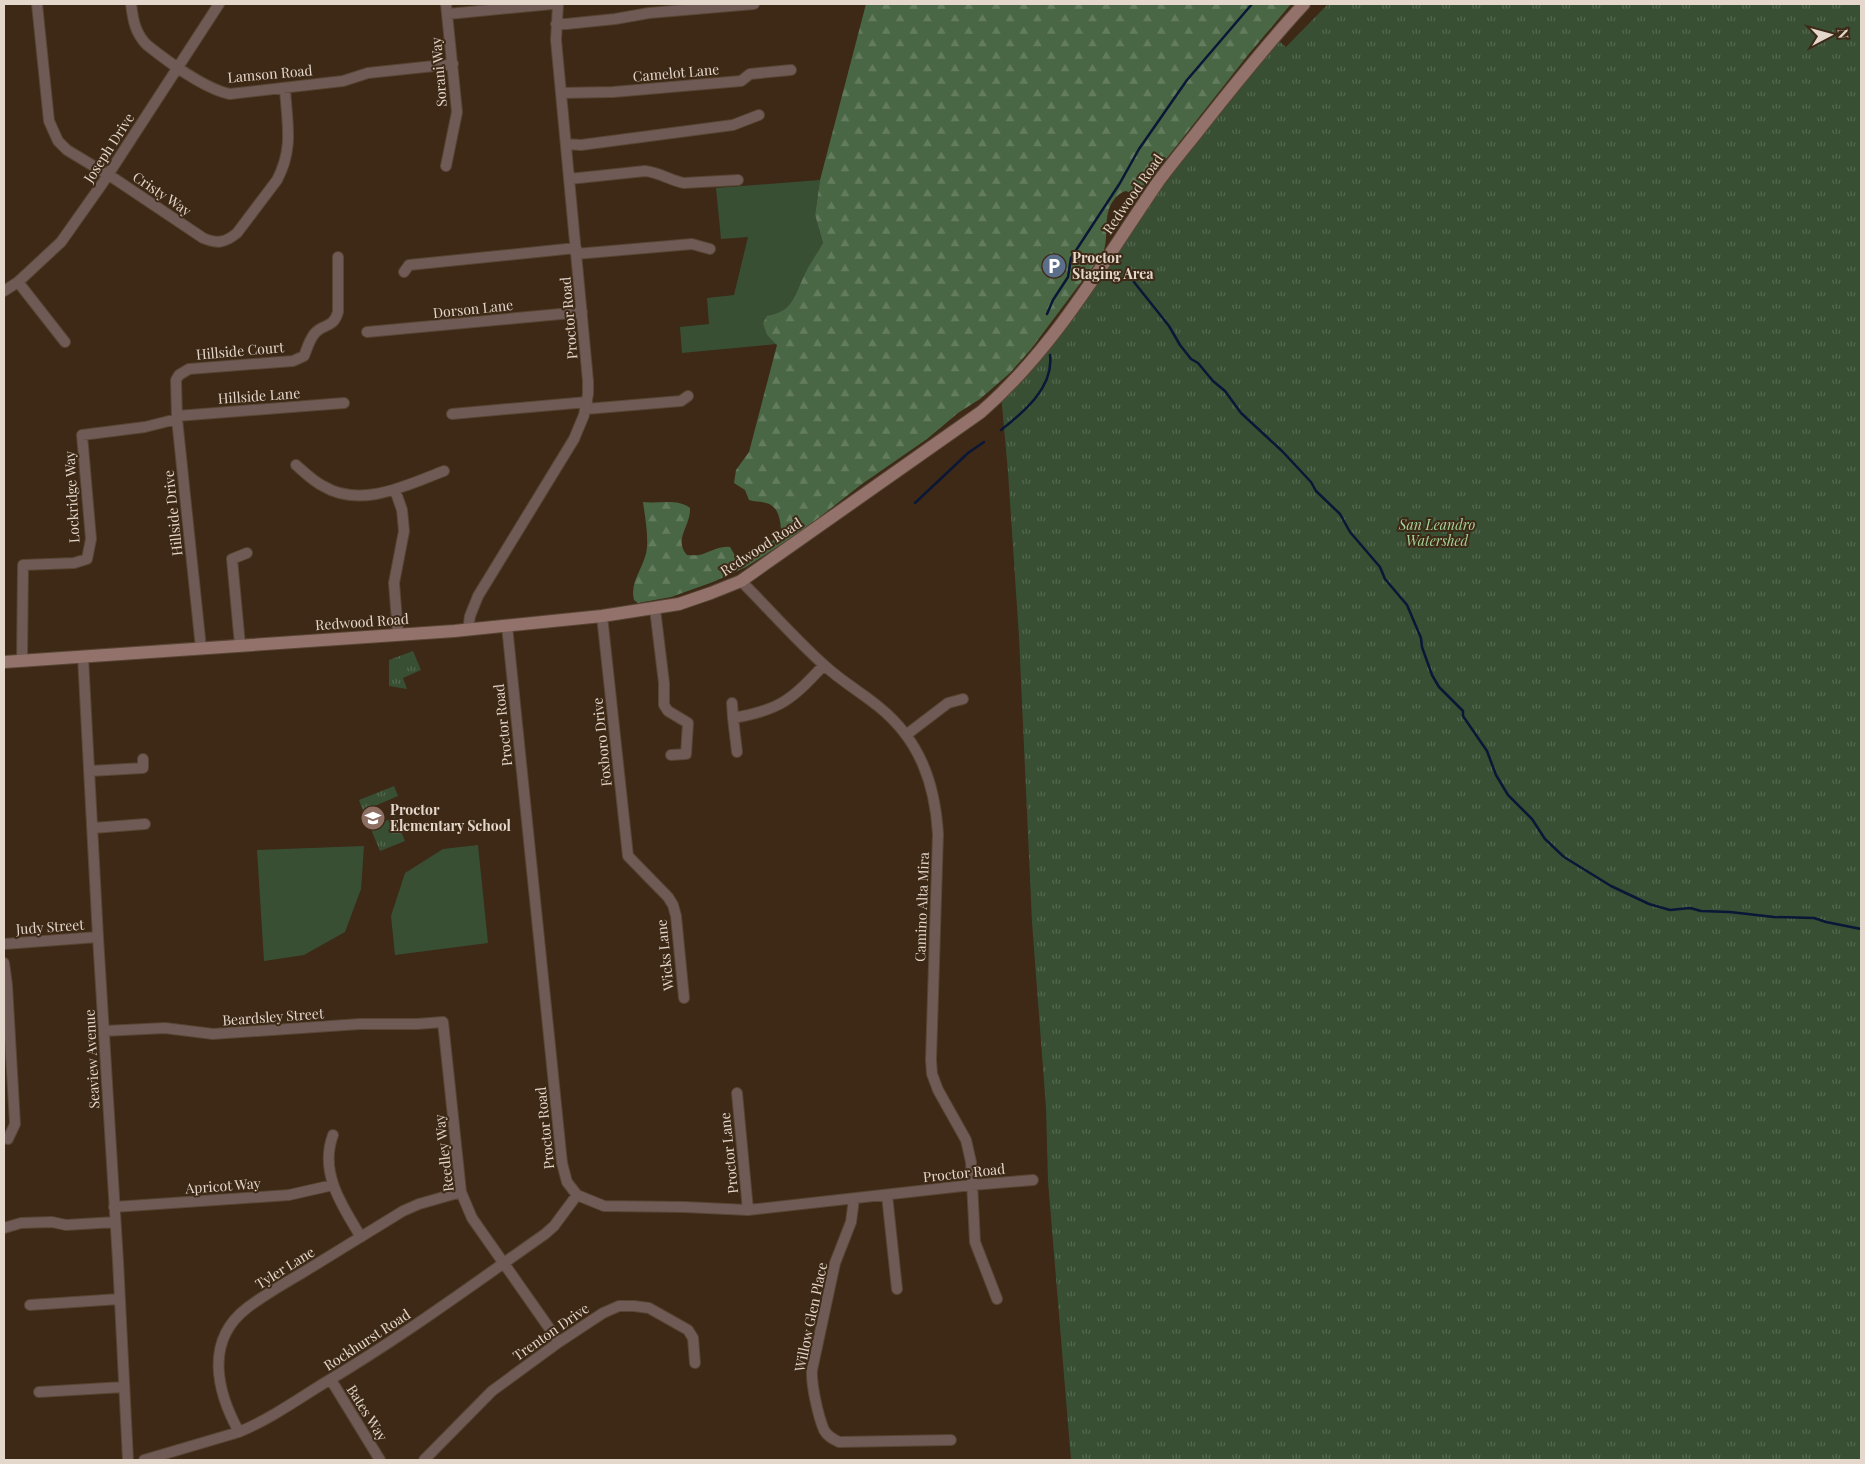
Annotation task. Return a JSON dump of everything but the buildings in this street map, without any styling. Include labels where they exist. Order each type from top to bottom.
[{"type":"main road","name":"Redwood Road","points":[[4,662],[468,630],[602,616],[655,609],[688,601],[741,581],[981,412],[1001,394],[1046,345],[1165,173],[1226,95],[1304,4]]},
{"type":"street","name":"Cristy Way","points":[[37,4],[47,110],[51,128],[58,141],[67,150],[108,174],[203,238],[213,242],[229,240],[237,233],[277,180],[286,160],[288,143],[284,89]]},
{"type":"street","name":"Lamson Road","points":[[131,4],[134,23],[140,37],[151,48],[200,81],[222,92],[239,94],[284,89],[343,81],[368,73],[453,64]]},
{"type":"street","name":"Joseph Drive","points":[[4,292],[18,282],[61,242],[108,174],[218,4]]},
{"type":"street","points":[[447,9],[552,4]]},
{"type":"street","name":"Proctor Road","points":[[468,630],[470,616],[478,596],[574,439],[587,405],[588,381],[560,93],[556,24],[558,4]]},
{"type":"street","points":[[556,24],[615,19],[649,13],[754,4]]},
{"type":"street","name":"Sorani Way","points":[[446,166],[457,112],[447,9]]},
{"type":"street","name":"Camelot Lane","points":[[560,93],[613,92],[742,81],[750,74],[791,70]]},
{"type":"street","points":[[566,144],[582,144],[733,125],[759,114]]},
{"type":"street","points":[[569,180],[645,170],[684,183],[738,180]]},
{"type":"street","points":[[404,272],[409,265],[576,251],[692,244],[710,249]]},
{"type":"street","name":"Hillside Court","points":[[179,375],[189,369],[293,361],[304,356],[315,333],[331,325],[338,312],[338,257]]},
{"type":"street","points":[[18,282],[65,342]]},
{"type":"street","name":"Dorson Lane","points":[[367,332],[582,312]]},
{"type":"street","name":"Hillside Drive","points":[[179,375],[175,386],[177,417],[201,648]]},
{"type":"street","points":[[452,414],[681,400],[688,396]]},
{"type":"street","name":"Hillside Lane","points":[[177,417],[344,403]]},
{"type":"street","name":"Lockridge Way","points":[[22,661],[23,565],[74,563],[87,559],[91,539],[82,435],[145,427],[177,417]]},
{"type":"street","points":[[296,464],[322,486],[339,493],[355,496],[366,496],[395,490],[444,471]]},
{"type":"street","points":[[395,490],[402,510],[404,525],[404,540],[394,583],[398,634]]},
{"type":"street","points":[[240,645],[232,559],[247,554]]},
{"type":"street","name":"Camino Alta Mira","points":[[741,581],[824,665],[881,708],[906,735],[919,754],[926,769],[936,812],[938,834],[932,1074],[938,1090],[966,1140],[971,1162],[975,1242],[997,1299]]},
{"type":"street","points":[[655,609],[664,684],[664,705],[668,711],[686,720],[689,726],[686,754],[671,755]]},
{"type":"street","name":"Foxboro Drive","points":[[602,616],[628,856],[635,863]]},
{"type":"street","name":"Proctor Road","points":[[508,626],[562,1164],[567,1182],[577,1195],[604,1206],[748,1210],[1033,1180]]},
{"type":"street","name":"Seaview Avenue","points":[[83,657],[128,1460]]},
{"type":"street","points":[[733,718],[754,714],[779,705],[803,687],[824,665]]},
{"type":"street","points":[[906,735],[948,703],[963,699]]},
{"type":"street","points":[[732,703],[737,752]]},
{"type":"street","points":[[90,771],[143,768],[143,759]]},
{"type":"street","points":[[93,828],[145,824]]},
{"type":"street","name":"Wicks Lane","points":[[635,863],[668,896],[673,905],[676,916],[684,998]]},
{"type":"street","name":"Judy Street","points":[[4,944],[98,938]]},
{"type":"street","points":[[4,964],[7,985],[7,1070],[15,1124],[8,1139]]},
{"type":"street","name":"Beardsley Street","points":[[104,1031],[165,1028],[213,1034],[360,1024],[443,1022]]},
{"type":"street","name":"Reedley Way","points":[[443,1022],[461,1192],[472,1218],[559,1342]]},
{"type":"street","name":"Proctor Lane","points":[[736,1093],[748,1210]]},
{"type":"street","points":[[333,1135],[329,1145],[328,1160],[333,1185],[337,1197],[361,1237]]},
{"type":"street","name":"Apricot Way","points":[[114,1207],[289,1195],[333,1185]]},
{"type":"street","name":"Tyler Lane","points":[[239,1432],[220,1388],[218,1372],[218,1357],[222,1342],[236,1318],[246,1308],[361,1237],[419,1204],[461,1192]]},
{"type":"street","name":"Rockhurst Road","points":[[144,1460],[254,1426],[330,1380],[404,1333],[550,1231],[577,1195]]},
{"type":"street","points":[[887,1195],[896,1289]]},
{"type":"street","name":"Willow Glen Place","points":[[854,1199],[851,1222],[835,1263],[812,1370],[811,1380],[824,1430],[830,1438],[839,1442],[951,1440]]},
{"type":"street","points":[[4,1228],[21,1223],[52,1222],[66,1225],[115,1222]]},
{"type":"street","points":[[30,1305],[119,1299]]},
{"type":"street","name":"Trenton Drive","points":[[424,1460],[482,1400],[559,1342],[603,1313],[619,1306],[649,1308],[688,1330],[693,1338],[694,1363]]},
{"type":"street","name":"Bates Way","points":[[330,1380],[380,1460]]},
{"type":"street","points":[[39,1392],[124,1387]]},
{"type":"green space","points":[[866,4],[1291,4],[1248,55],[1137,196],[1126,191],[1117,196],[1113,201],[1108,213],[1103,253],[1031,349],[1010,373],[980,399],[862,484],[802,531],[746,567],[713,582],[671,597],[638,603],[634,600],[634,586],[647,547],[647,530],[643,502],[674,502],[690,508],[690,515],[682,538],[683,549],[687,555],[699,555],[719,548],[730,547],[737,559],[743,558],[756,553],[768,545],[781,529],[779,517],[773,507],[764,502],[749,500],[745,490],[734,483],[736,470],[749,452],[777,345],[767,335],[763,323],[767,316],[783,310],[792,301],[823,243],[815,215],[820,180]]},
{"type":"green space","name":"San Leandro Watershed","points":[[1328,4],[1861,4],[1861,1460],[1071,1460],[1048,1181],[1046,1108],[1032,922],[1019,637],[1001,394],[1045,345],[1159,181],[1274,37],[1286,47]]},
{"type":"green space","points":[[820,180],[815,215],[823,243],[792,303],[779,314],[767,317],[767,335],[777,344],[682,353],[680,327],[709,324],[707,298],[734,295],[748,237],[721,239],[716,188]]},
{"type":"green space","points":[[413,651],[421,670],[403,678],[407,689],[389,686],[389,660]]},
{"type":"green space","points":[[394,786],[398,796],[363,811],[359,800]]},
{"type":"green space","points":[[395,817],[405,841],[380,851],[370,827]]},
{"type":"green space","points":[[478,845],[488,943],[395,955],[391,916],[405,873],[443,849]]},
{"type":"green space","points":[[364,846],[361,889],[345,932],[304,955],[264,961],[257,850]]},
{"type":"waterway","points":[[1047,314],[1053,300],[1068,277],[1071,258],[1120,183],[1139,149],[1187,80],[1252,4]]},
{"type":"waterway","points":[[1134,282],[1169,326],[1191,359],[1198,363],[1213,381],[1225,391],[1241,413],[1282,451],[1311,482],[1316,491],[1340,514],[1350,532],[1380,567],[1385,579],[1407,605],[1421,638],[1422,647],[1432,675],[1439,687],[1463,711],[1463,716],[1487,751],[1496,775],[1508,795],[1532,819],[1545,839],[1564,857],[1611,886],[1649,904],[1670,910],[1690,908],[1701,911],[1774,917],[1814,918],[1861,929]]},
{"type":"waterway","points":[[1001,430],[1036,398],[1047,378],[1050,367],[1050,355]]},
{"type":"waterway","points":[[915,503],[968,453],[984,442]]},
{"type":"place","name":"Proctor Staging Area","points":[[1054,266]]},
{"type":"place","name":"Proctor Elementary School","points":[[373,818]]}]
